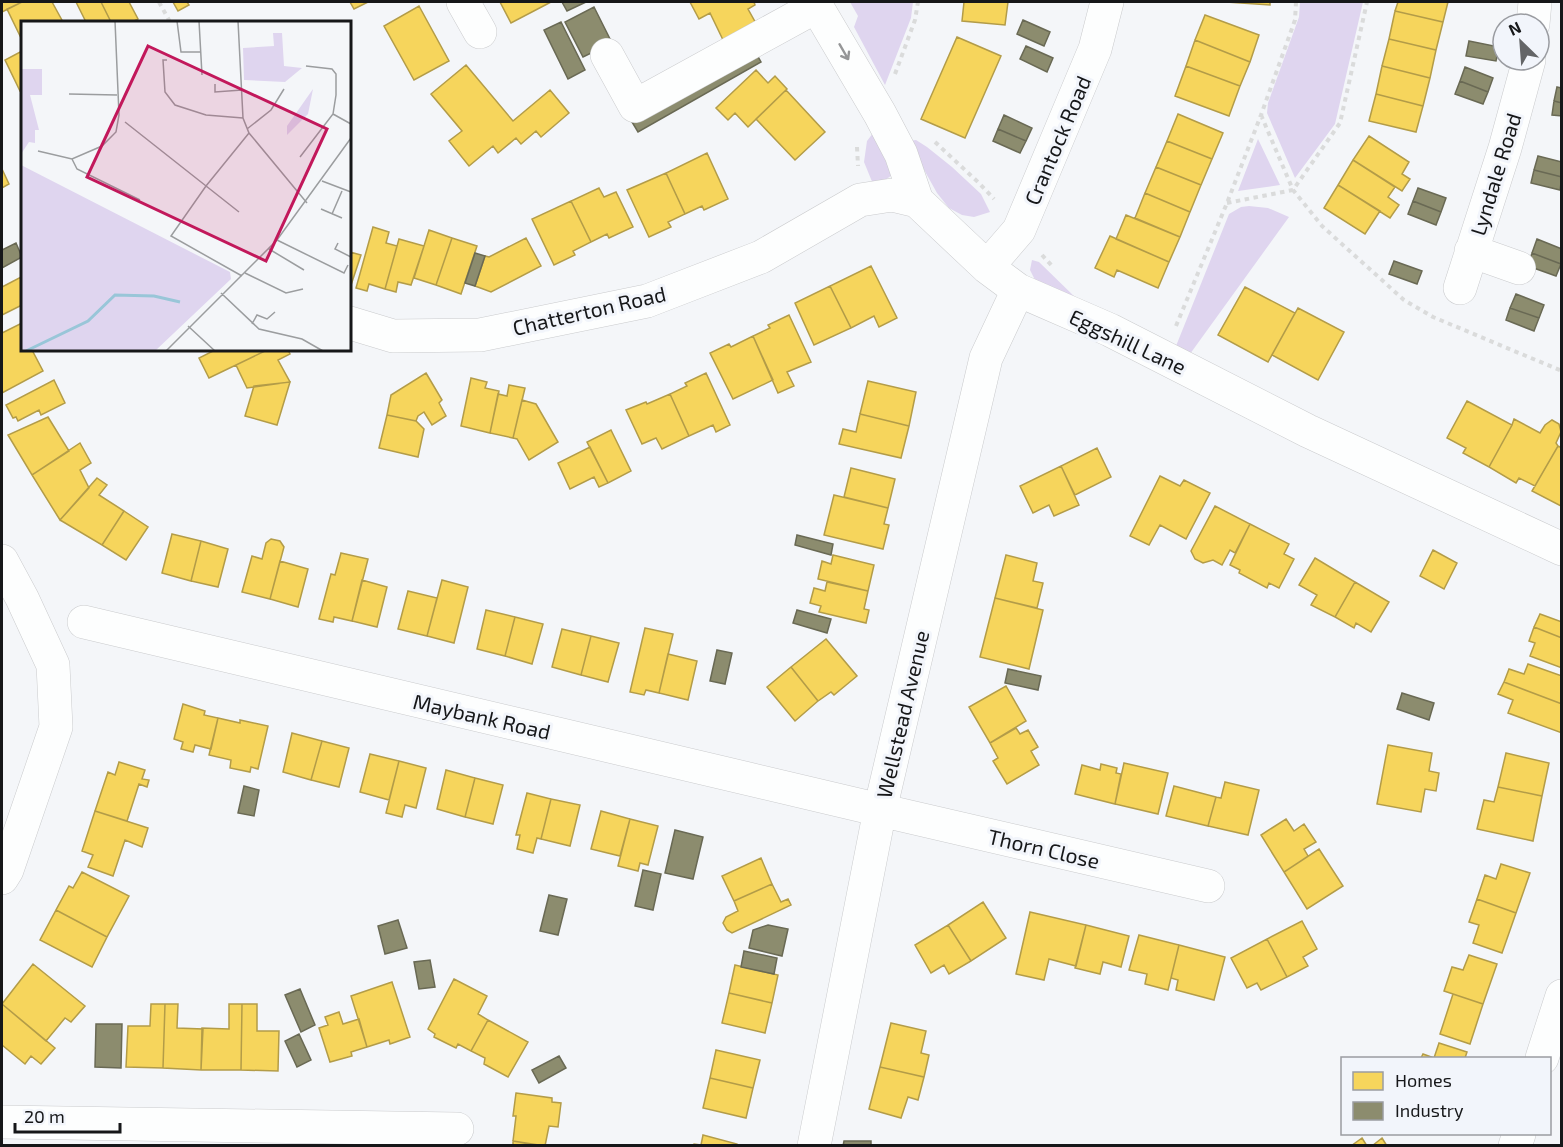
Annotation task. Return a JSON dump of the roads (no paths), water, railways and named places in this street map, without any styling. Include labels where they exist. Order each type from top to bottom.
[{"type":"street","points":[[463,2],[480,32]]},
{"type":"street","name":"Crantock Road","points":[[987,267],[1019,230],[1095,49],[1107,2]]},
{"type":"street","points":[[607,55],[622,102],[635,106],[816,4]]},
{"type":"street","name":"Eggshill Lane","points":[[816,4],[901,154],[917,201],[987,267],[1018,290],[1110,330],[1308,431],[1562,549]]},
{"type":"street","name":"Lyndale Road","points":[[1460,288],[1505,148],[1526,72]]},
{"type":"street","name":"Chatterton Road","points":[[351,323],[393,336],[480,335],[647,301],[761,257],[860,200],[892,195],[917,201]]},
{"type":"street","points":[[1471,251],[1519,268]]},
{"type":"street","name":"Wellstead Avenue","points":[[814,1146],[880,810],[986,358],[1018,290]]},
{"type":"street","points":[[2,561],[53,665],[56,727],[7,870],[2,878]]},
{"type":"street","name":"Maybank Road","points":[[84,622],[880,810]]},
{"type":"street","name":"Thorn Close","points":[[880,810],[1208,886]]},
{"type":"street","points":[[1549,1055],[1562,996]]},
{"type":"street","points":[[2,1122],[457,1129]]}]
